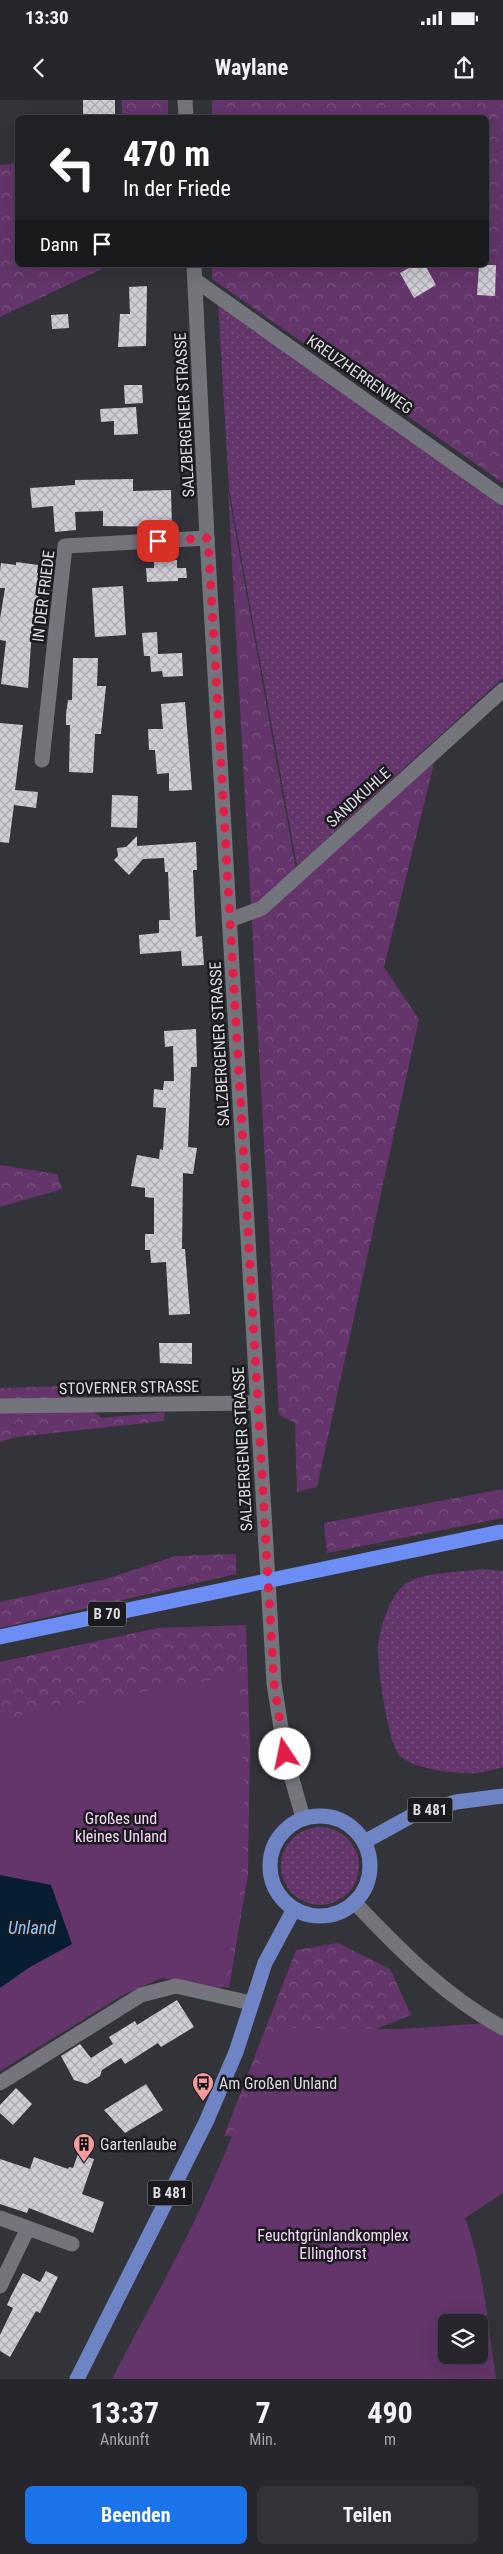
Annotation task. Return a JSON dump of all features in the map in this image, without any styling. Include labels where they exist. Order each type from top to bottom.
[{"type":"highway","name":"B 70","points":[[0,1637],[502,1532]]},
{"type":"main road","name":"B 481","points":[[364,1842],[415,1814],[456,1802],[503,1796]]},
{"type":"main road","points":[[331,1817],[344,1822],[355,1830],[364,1842],[368,1854],[369,1874],[362,1892],[354,1902],[331,1915],[319,1916],[294,1909],[280,1896],[271,1879],[270,1860],[275,1842],[287,1828],[303,1818],[331,1817]]},
{"type":"main road","name":"B 481","points":[[77,2379],[206,2122],[236,2052],[265,1963],[294,1909]]},
{"type":"street","points":[[185,100],[186,115]]},
{"type":"street","name":"KREUZHERRENWEG","points":[[195,272],[503,498]]},
{"type":"street","name":"SALZBERGENER STRASSE","points":[[195,272],[208,538],[274,1683],[285,1754],[303,1818]]},
{"type":"street","name":"IN DER FRIEDE","points":[[42,760],[65,546],[208,538]]},
{"type":"street","name":"SANDKUHLE","points":[[230,920],[262,908],[503,690]]},
{"type":"street","name":"STOVERNER STRASSE","points":[[0,1406],[258,1403]]},
{"type":"street","points":[[354,1902],[422,1971],[459,2001],[503,2028]]},
{"type":"street","points":[[0,2083],[141,1995],[176,1986],[251,2003]]},
{"type":"street","points":[[0,2218],[72,2244]]},
{"type":"street","points":[[0,2286],[28,2228]]},
{"type":"green space","points":[[122,100],[168,100],[168,115],[122,115]]},
{"type":"green space","points":[[212,100],[503,100],[503,483],[212,279],[212,267],[489,267],[489,115],[212,115]]},
{"type":"green space","points":[[15,163],[15,267],[106,267],[0,317],[0,165]]},
{"type":"green space","points":[[218,302],[503,507],[503,678],[297,866],[229,489]]},
{"type":"green space","points":[[228,490],[298,881],[435,759],[384,967],[419,1019],[317,1487],[297,1492],[295,1423],[279,1415]]},
{"type":"green space","points":[[0,1165],[57,1174],[62,1189],[0,1207]]},
{"type":"green space","points":[[60,1386],[102,1418],[165,1412],[164,1421],[16,1437],[0,1442],[0,1388]]},
{"type":"green space","points":[[503,1489],[503,1518],[327,1553],[324,1523]]},
{"type":"green space","points":[[236,1554],[236,1574],[0,1628],[0,1602],[106,1579],[176,1556]]},
{"type":"green space","points":[[483,1569],[503,1571],[503,1767],[480,1773],[469,1773],[448,1772],[416,1765],[400,1756],[391,1736],[381,1686],[378,1656],[379,1638],[383,1621],[395,1596],[405,1584],[412,1580],[443,1573]]},
{"type":"green space","name":"Großes und kleines Unland","points":[[246,1625],[250,1744],[248,1874],[229,1988],[173,1974],[0,1797],[0,1662],[158,1628]]},
{"type":"green space","name":"Großes und kleines Unland","points":[[239,1675],[244,1786],[243,1845],[234,1934],[221,1989],[162,1978],[123,1995],[0,2071],[0,1719]]},
{"type":"green space","points":[[312,1827],[328,1827],[342,1833],[353,1844],[359,1858],[359,1874],[353,1888],[342,1899],[328,1905],[312,1905],[298,1899],[287,1888],[281,1874],[281,1858],[287,1844],[298,1833]]},
{"type":"green space","points":[[338,1943],[390,1969],[411,2015],[338,2044],[237,2137],[224,2136],[296,1950]]},
{"type":"green space","name":"Feuchtgrünlandkomplex Ellinghorst","points":[[503,2022],[503,2193],[465,2218],[477,2257],[487,2314],[438,2314],[438,2364],[488,2364],[488,2318],[496,2379],[112,2379],[180,2250],[205,2198],[239,2119],[269,2039],[277,2028],[399,2029]]},
{"type":"water","name":"Unland","points":[[0,1875],[51,1885],[72,1944],[30,1967],[0,1988]]},
{"type":"building","points":[[83,100],[115,100],[115,115],[83,115]]},
{"type":"building","points":[[496,265],[495,296],[477,295],[479,267]]},
{"type":"building","points":[[410,267],[426,267],[436,285],[414,298],[400,273]]},
{"type":"building","points":[[147,286],[146,346],[118,347],[120,314],[130,314],[129,287]]},
{"type":"building","points":[[68,314],[69,328],[52,329],[51,315]]},
{"type":"building","points":[[124,385],[142,385],[143,403],[125,404]]},
{"type":"building","points":[[136,407],[138,434],[114,435],[114,421],[101,422],[100,409]]},
{"type":"building","points":[[133,479],[133,491],[171,490],[172,527],[103,526],[103,511],[75,512],[76,530],[55,532],[53,506],[32,508],[30,488],[75,485],[75,480]]},
{"type":"building","points":[[177,560],[177,568],[186,568],[187,578],[178,578],[178,581],[147,582],[146,568],[154,568],[154,561]]},
{"type":"building","points":[[16,562],[38,565],[37,573],[42,573],[31,644],[28,688],[1,684],[6,641],[0,640],[0,619],[5,588],[0,588],[0,570],[1,563],[16,565]]},
{"type":"building","points":[[123,586],[126,635],[95,637],[92,588]]},
{"type":"building","points":[[157,632],[158,654],[182,653],[183,676],[163,677],[162,671],[151,672],[150,656],[144,656],[142,633]]},
{"type":"building","points":[[73,658],[98,658],[97,686],[106,686],[101,734],[95,734],[93,773],[69,772],[70,725],[66,725],[66,714],[68,700],[72,700]]},
{"type":"building","points":[[185,702],[192,790],[169,791],[169,773],[157,774],[155,750],[149,750],[148,729],[163,729],[161,704]]},
{"type":"building","points":[[0,723],[23,725],[15,790],[38,792],[36,808],[14,805],[9,843],[0,842]]},
{"type":"building","points":[[112,795],[138,796],[137,828],[111,827]]},
{"type":"building","points":[[137,836],[137,846],[196,842],[197,870],[193,870],[196,937],[202,936],[204,965],[182,966],[181,951],[140,954],[139,935],[159,933],[159,920],[170,920],[168,872],[165,872],[164,858],[143,859],[129,875],[114,860],[118,856],[117,848],[126,847]]},
{"type":"building","points":[[196,1029],[197,1067],[191,1067],[188,1147],[197,1148],[193,1174],[183,1173],[182,1249],[185,1249],[190,1314],[169,1315],[166,1262],[151,1263],[150,1250],[145,1250],[145,1234],[154,1234],[154,1198],[145,1197],[145,1188],[131,1186],[137,1155],[159,1159],[160,1149],[163,1150],[166,1108],[153,1107],[154,1089],[163,1090],[164,1081],[174,1081],[173,1046],[165,1047],[164,1031]]},
{"type":"building","points":[[159,1343],[192,1343],[192,1364],[160,1363]]},
{"type":"building","points":[[177,2000],[194,2027],[161,2047],[158,2043],[125,2064],[121,2058],[102,2070],[100,2076],[87,2084],[74,2080],[61,2056],[80,2044],[91,2058],[113,2044],[109,2037],[135,2021],[137,2025]]},
{"type":"building","points":[[146,2084],[163,2110],[125,2133],[104,2110]]},
{"type":"building","points":[[16,2088],[32,2104],[13,2125],[0,2113],[0,2105]]},
{"type":"building","points":[[78,2154],[94,2159],[82,2194],[104,2202],[93,2233],[29,2208],[27,2213],[0,2204],[0,2159],[30,2169],[34,2157],[68,2169],[69,2167],[73,2168]]},
{"type":"building","points":[[46,2271],[58,2277],[40,2313],[36,2311],[10,2357],[0,2351],[0,2335],[13,2308],[7,2305],[23,2273],[40,2282]]},
{"type":"place","name":"Am Großen Unland","points":[[203,2102]]},
{"type":"place","name":"Gartenlaube","points":[[84,2163]]},
{"type":"route","points":[[158,541],[208,538],[274,1683],[278,1719],[285,1754]]}]
